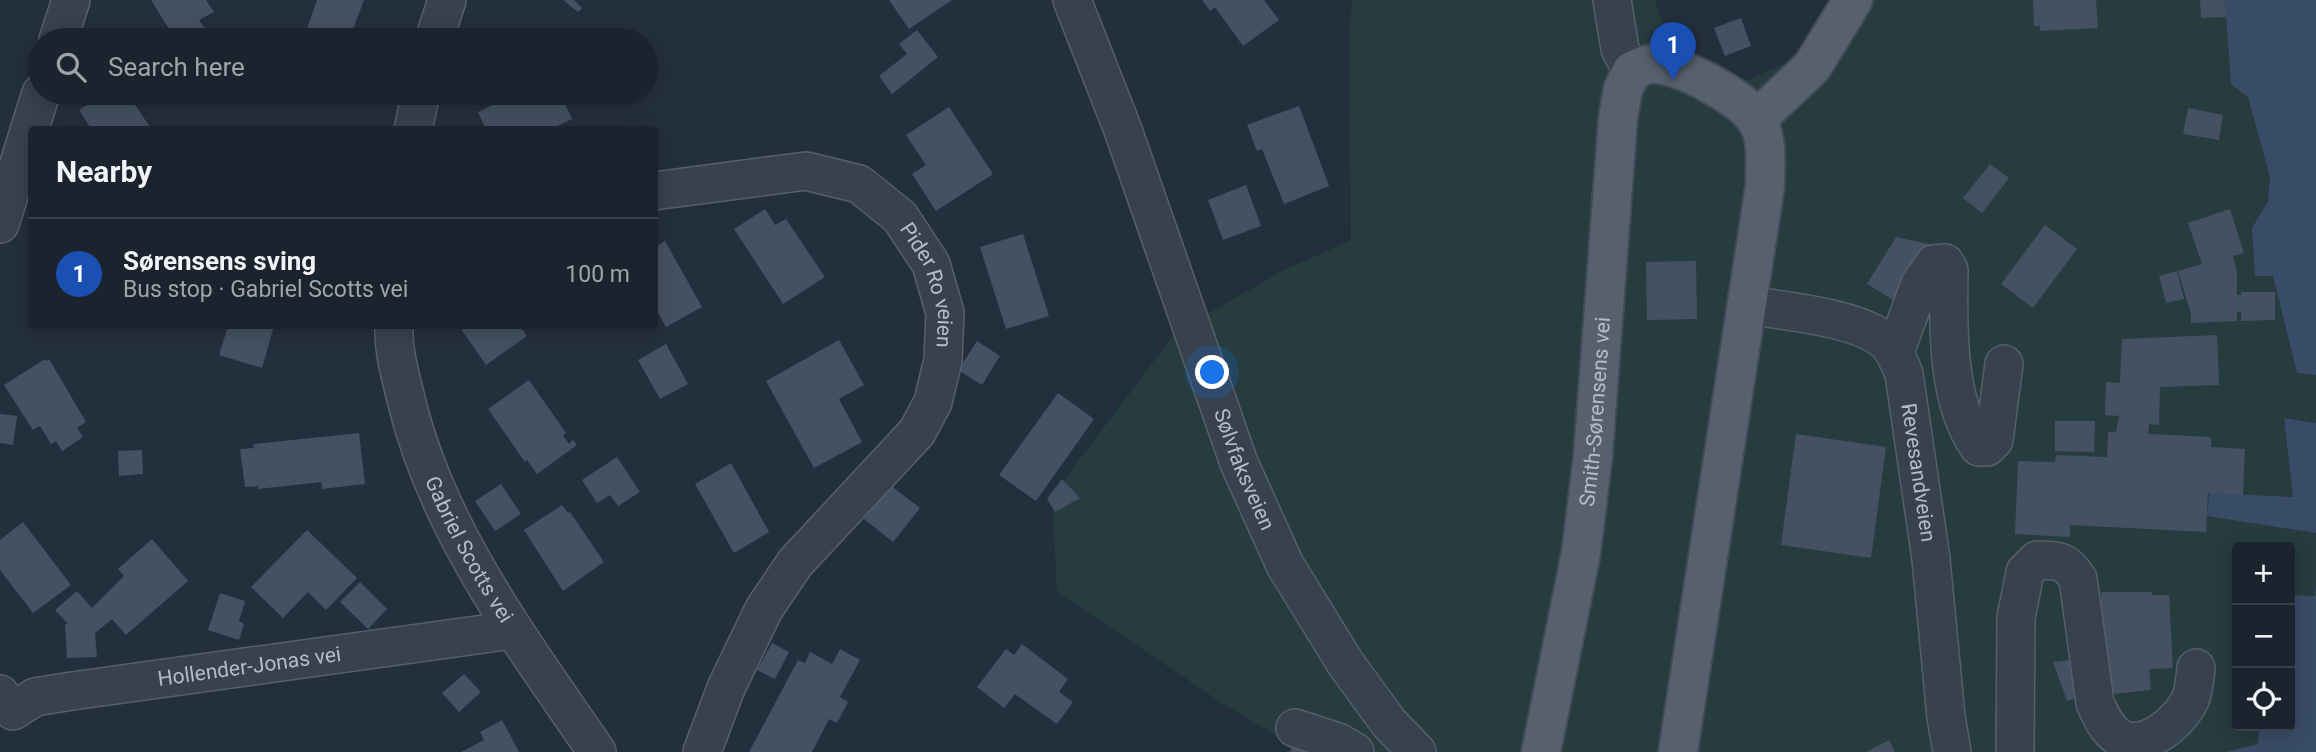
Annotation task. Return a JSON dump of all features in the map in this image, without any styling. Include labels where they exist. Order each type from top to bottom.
[{"type":"main road","points":[[1757,119],[1811,67],[1853,0]]},
{"type":"main road","points":[[1632,71],[1651,64],[1666,65],[1712,83],[1757,119],[1766,149],[1765,186],[1678,752]]},
{"type":"main road","name":"Smith-Sørensens vei","points":[[1541,752],[1581,553],[1592,456],[1618,118],[1623,89],[1632,71]]},
{"type":"street","points":[[62,28],[71,0]]},
{"type":"street","points":[[437,28],[447,0]]},
{"type":"street","name":"Sølvfaksveien","points":[[1072,0],[1128,143],[1239,463],[1284,565],[1346,664],[1389,723],[1416,752]]},
{"type":"street","points":[[1612,0],[1620,49],[1632,71]]},
{"type":"street","points":[[31,126],[37,105]]},
{"type":"street","points":[[414,126],[418,105]]},
{"type":"street","points":[[0,224],[28,135]]},
{"type":"street","name":"Pider Ro veien","points":[[658,190],[806,171],[859,184],[900,217],[931,264],[945,313],[943,360],[933,402],[917,432],[794,563],[764,609],[726,688],[702,752]]},
{"type":"street","points":[[1747,304],[1854,324],[1883,340],[1895,352],[1920,284],[1934,264],[1945,263],[1949,270],[1948,328],[1959,407],[1969,433],[1979,447],[1987,447],[1994,440],[2004,364]]},
{"type":"street","name":"Gabriel Scotts vei","points":[[394,329],[394,347],[414,432],[442,505],[513,629],[597,752]]},
{"type":"street","name":"Revesandveien","points":[[1895,352],[1904,374],[1931,559],[1946,717],[1952,752]]},
{"type":"street","points":[[2015,752],[2017,618],[2025,572],[2037,560],[2061,561],[2070,566],[2078,579],[2095,704],[2103,723],[2120,739],[2137,742],[2154,736],[2177,719],[2191,699],[2196,667]]},
{"type":"street","name":"Hollender-Jonas vei","points":[[4,712],[35,697],[513,629]]},
{"type":"street","points":[[1295,728],[1338,742],[1355,752]]},
{"type":"green space","points":[[1352,0],[1655,0],[1664,29],[1739,84],[1808,53],[1834,0],[2225,0],[2270,177],[2268,201],[2252,228],[2256,276],[2273,276],[2297,372],[2316,375],[2316,423],[2284,418],[2294,497],[2209,493],[2208,516],[2316,533],[2316,596],[2295,595],[2295,542],[2232,542],[2232,731],[2259,731],[2258,744],[2226,752],[1305,752],[1228,707],[1057,592],[1052,496],[1176,332],[1282,271],[1351,240],[1349,38]]},
{"type":"water","points":[[2225,0],[2316,0],[2316,375],[2297,373],[2273,276],[2255,276],[2252,228],[2268,201],[2270,177],[2248,97],[2231,84]]},
{"type":"water","points":[[2284,418],[2316,423],[2316,533],[2207,516],[2209,493],[2293,497]]},
{"type":"water","points":[[2316,586],[2316,752],[2226,752],[2258,744],[2259,731],[2295,731],[2295,595],[2315,596]]},
{"type":"building","points":[[151,0],[206,0],[214,12],[199,20],[204,28],[168,28]]},
{"type":"building","points":[[317,0],[364,0],[354,28],[307,28]]},
{"type":"building","points":[[563,0],[574,0],[582,8],[578,12]]},
{"type":"building","points":[[889,0],[952,0],[909,29]]},
{"type":"building","points":[[1202,0],[1264,0],[1279,20],[1243,46],[1215,7],[1210,11]]},
{"type":"building","points":[[2033,0],[2096,0],[2098,28],[2040,31],[2040,26],[2034,26]]},
{"type":"building","points":[[2200,0],[2225,0],[2226,17],[2201,18]]},
{"type":"building","points":[[1741,18],[1751,46],[1725,56],[1714,28]]},
{"type":"building","points":[[917,30],[938,57],[892,94],[879,76],[907,54],[899,44]]},
{"type":"building","points":[[86,105],[135,105],[149,126],[89,126],[79,110]]},
{"type":"building","points":[[493,105],[566,105],[572,119],[557,126],[484,126],[478,112]]},
{"type":"building","points":[[1299,106],[1329,186],[1284,204],[1262,149],[1257,151],[1247,125]]},
{"type":"building","points":[[949,107],[993,174],[936,211],[912,174],[926,165],[906,135]]},
{"type":"building","points":[[2188,108],[2223,115],[2219,140],[2183,134]]},
{"type":"building","points":[[1990,164],[2009,178],[1982,213],[1963,198]]},
{"type":"building","points":[[1246,185],[1261,226],[1223,240],[1208,200]]},
{"type":"building","points":[[765,209],[775,225],[786,219],[825,277],[783,304],[734,229]]},
{"type":"building","points":[[2230,209],[2244,253],[2233,256],[2237,271],[2237,295],[2241,295],[2241,292],[2275,292],[2275,320],[2241,321],[2241,312],[2237,312],[2237,321],[2191,323],[2191,314],[2178,271],[2202,264],[2188,223]]},
{"type":"building","points":[[2045,225],[2077,249],[2033,308],[2001,284]]},
{"type":"building","points":[[1023,234],[1049,316],[1006,329],[980,247]]},
{"type":"building","points":[[1896,237],[1933,245],[1898,303],[1867,284]]},
{"type":"building","points":[[665,241],[702,307],[666,327],[658,313],[658,245]]},
{"type":"building","points":[[1696,261],[1697,319],[1647,320],[1646,262]]},
{"type":"building","points":[[2177,271],[2184,299],[2166,303],[2159,276]]},
{"type":"building","points":[[227,329],[273,329],[262,368],[219,355]]},
{"type":"building","points":[[461,329],[522,329],[527,336],[486,365]]},
{"type":"building","points":[[2217,335],[2219,385],[2160,387],[2159,425],[2149,424],[2148,434],[2211,437],[2211,447],[2245,449],[2243,495],[2208,493],[2206,532],[2070,525],[2070,537],[2015,534],[2018,461],[2055,462],[2056,455],[2107,457],[2108,432],[2116,432],[2119,416],[2105,415],[2106,382],[2120,383],[2122,339]]},
{"type":"building","points":[[839,340],[864,385],[839,399],[862,442],[814,468],[766,381]]},
{"type":"building","points":[[977,341],[1000,356],[982,385],[958,370]]},
{"type":"building","points":[[666,344],[688,384],[660,399],[638,360]]},
{"type":"building","points":[[49,359],[86,422],[77,428],[83,437],[62,451],[56,441],[51,444],[40,426],[33,430],[4,385]]},
{"type":"building","points":[[529,380],[566,433],[563,435],[569,444],[573,440],[577,445],[537,474],[527,460],[525,462],[488,409]]},
{"type":"building","points":[[1058,393],[1094,419],[1036,501],[999,475]]},
{"type":"building","points":[[0,414],[17,416],[13,445],[0,443]]},
{"type":"building","points":[[2055,421],[2095,421],[2094,452],[2055,451]]},
{"type":"building","points":[[359,433],[365,484],[322,489],[321,482],[258,489],[258,486],[245,487],[240,449],[254,448],[253,444]]},
{"type":"building","points":[[1796,434],[1886,447],[1871,558],[1781,545]]},
{"type":"building","points":[[142,450],[143,474],[119,476],[118,451]]},
{"type":"building","points":[[617,457],[640,492],[618,506],[610,495],[597,503],[582,480]]},
{"type":"building","points":[[731,463],[769,532],[734,553],[695,484]]},
{"type":"building","points":[[1062,479],[1080,498],[1055,512],[1047,499]]},
{"type":"building","points":[[501,484],[521,514],[495,531],[475,501]]},
{"type":"building","points":[[890,485],[920,508],[893,542],[864,519]]},
{"type":"building","points":[[562,505],[570,512],[604,562],[563,591],[524,530]]},
{"type":"building","points":[[23,522],[71,585],[33,613],[0,570],[0,540]]},
{"type":"building","points":[[307,530],[357,578],[326,610],[308,592],[283,618],[251,587]]},
{"type":"building","points":[[152,539],[188,581],[126,635],[112,619],[95,633],[97,657],[67,658],[65,624],[68,624],[55,610],[77,591],[92,608],[124,576],[118,569]]},
{"type":"building","points":[[360,582],[387,609],[368,629],[340,602]]},
{"type":"building","points":[[2101,592],[2152,592],[2152,595],[2169,595],[2173,668],[2149,669],[2151,690],[2105,695]]},
{"type":"building","points":[[220,593],[245,601],[239,621],[244,624],[239,640],[208,630]]},
{"type":"building","points":[[772,643],[789,652],[775,679],[757,670]]},
{"type":"building","points":[[1022,644],[1068,679],[1059,692],[1073,702],[1057,724],[1015,694],[1004,708],[977,687],[1006,649],[1014,655]]},
{"type":"building","points":[[840,649],[860,660],[840,697],[848,702],[837,723],[829,719],[812,752],[749,752],[798,660],[805,663],[810,652],[832,664]]},
{"type":"building","points":[[2078,659],[2081,696],[2067,701],[2053,662]]},
{"type":"building","points":[[464,674],[481,692],[459,712],[442,693]]},
{"type":"building","points":[[502,720],[519,752],[461,752],[484,740],[480,732]]},
{"type":"building","points":[[1889,740],[1895,752],[1866,752]]},
{"type":"building","points":[[1294,741],[1322,752],[1290,752]]},
{"type":"place","name":"Sørensens sving","points":[[1673,80]]}]
